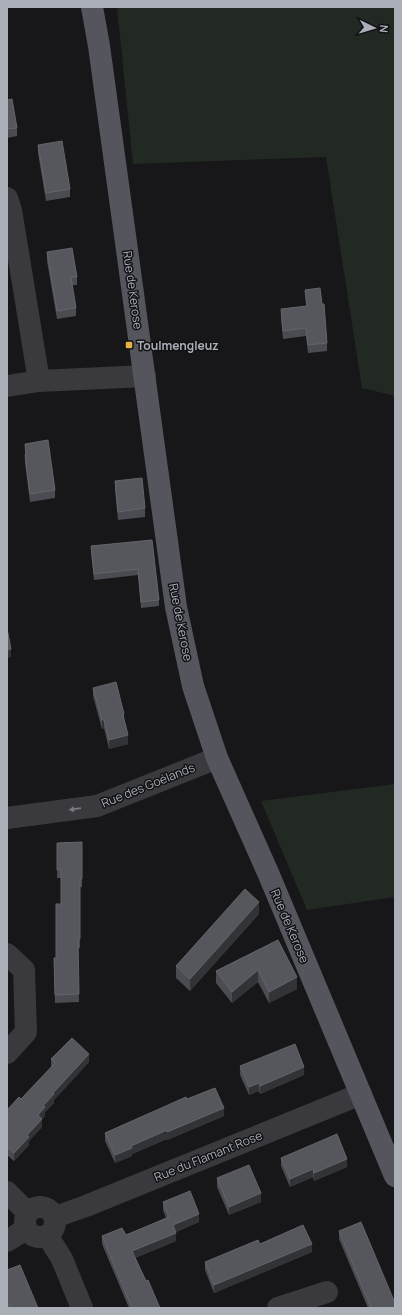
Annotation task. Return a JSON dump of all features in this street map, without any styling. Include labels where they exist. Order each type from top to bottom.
[{"type":"main road","name":"Rue de Kerose","points":[[92,7],[98,33],[176,607],[193,686],[217,758],[395,1176]]},
{"type":"main road","name":"Rue de Kerose","points":[[98,33],[103,7]]},
{"type":"street","points":[[7,198],[11,210],[38,381]]},
{"type":"street","points":[[7,386],[38,381],[145,376]]},
{"type":"street","name":"Rue des Goélands","points":[[7,818],[97,806],[217,758]]},
{"type":"street","points":[[7,954],[24,970],[26,1032],[7,1053]]},
{"type":"street","name":"Rue du Flamant Rose","points":[[51,1226],[86,1206],[361,1094]]},
{"type":"street","points":[[7,1192],[27,1221],[35,1237],[40,1237],[51,1226],[62,1260],[82,1308]]},
{"type":"street","points":[[7,1241],[27,1221]]},
{"type":"street","points":[[278,1308],[327,1292]]},
{"type":"shaded area","points":[[117,7],[395,7],[395,396],[362,388],[326,157],[133,164]]},
{"type":"shaded area","points":[[395,784],[395,897],[307,910],[261,801]]},
{"type":"building","points":[[12,99],[17,128],[7,129],[7,100]]},
{"type":"building","points":[[62,141],[70,189],[46,193],[38,145]]},
{"type":"building","points":[[72,248],[77,277],[71,277],[76,308],[57,311],[47,252]]},
{"type":"building","points":[[320,288],[322,304],[324,304],[327,343],[308,345],[306,328],[283,331],[281,309],[307,306],[305,290]]},
{"type":"building","points":[[48,440],[55,490],[30,494],[25,444]]},
{"type":"building","points":[[142,478],[145,508],[118,512],[115,481]]},
{"type":"building","points":[[152,540],[159,600],[141,602],[138,569],[94,574],[91,546]]},
{"type":"building","points":[[7,628],[11,649],[7,650]]},
{"type":"building","points":[[116,682],[128,735],[109,740],[93,688]]},
{"type":"building","points":[[82,842],[82,879],[80,879],[80,939],[78,939],[79,994],[55,995],[54,958],[56,958],[56,904],[61,904],[61,869],[57,870],[57,843]]},
{"type":"building","points":[[245,889],[259,902],[190,979],[176,966]]},
{"type":"building","points":[[278,940],[297,977],[269,992],[258,970],[232,992],[216,971]]},
{"type":"building","points":[[72,1038],[89,1054],[43,1106],[45,1107],[38,1115],[42,1119],[27,1135],[29,1137],[14,1153],[7,1147],[7,1110],[19,1097],[21,1099],[55,1063],[51,1059]]},
{"type":"building","points":[[295,1044],[304,1067],[260,1086],[259,1083],[249,1087],[240,1066]]},
{"type":"building","points":[[215,1088],[224,1108],[167,1132],[167,1130],[115,1155],[105,1133],[186,1097],[187,1099]]},
{"type":"building","points":[[337,1134],[347,1159],[314,1173],[313,1169],[290,1179],[281,1158]]},
{"type":"building","points":[[249,1165],[261,1193],[229,1207],[217,1178]]},
{"type":"building","points":[[190,1191],[199,1214],[173,1225],[176,1233],[132,1251],[146,1281],[148,1280],[160,1308],[132,1308],[102,1236],[122,1228],[126,1235],[169,1217],[163,1202]]},
{"type":"building","points":[[361,1222],[395,1303],[395,1308],[371,1308],[339,1231]]},
{"type":"building","points":[[303,1225],[312,1244],[214,1285],[205,1262],[258,1240],[260,1244]]},
{"type":"building","points":[[20,1265],[38,1308],[10,1308],[7,1301],[7,1270]]},
{"type":"place","name":"Toulmengleuz","points":[[129,345]]}]
